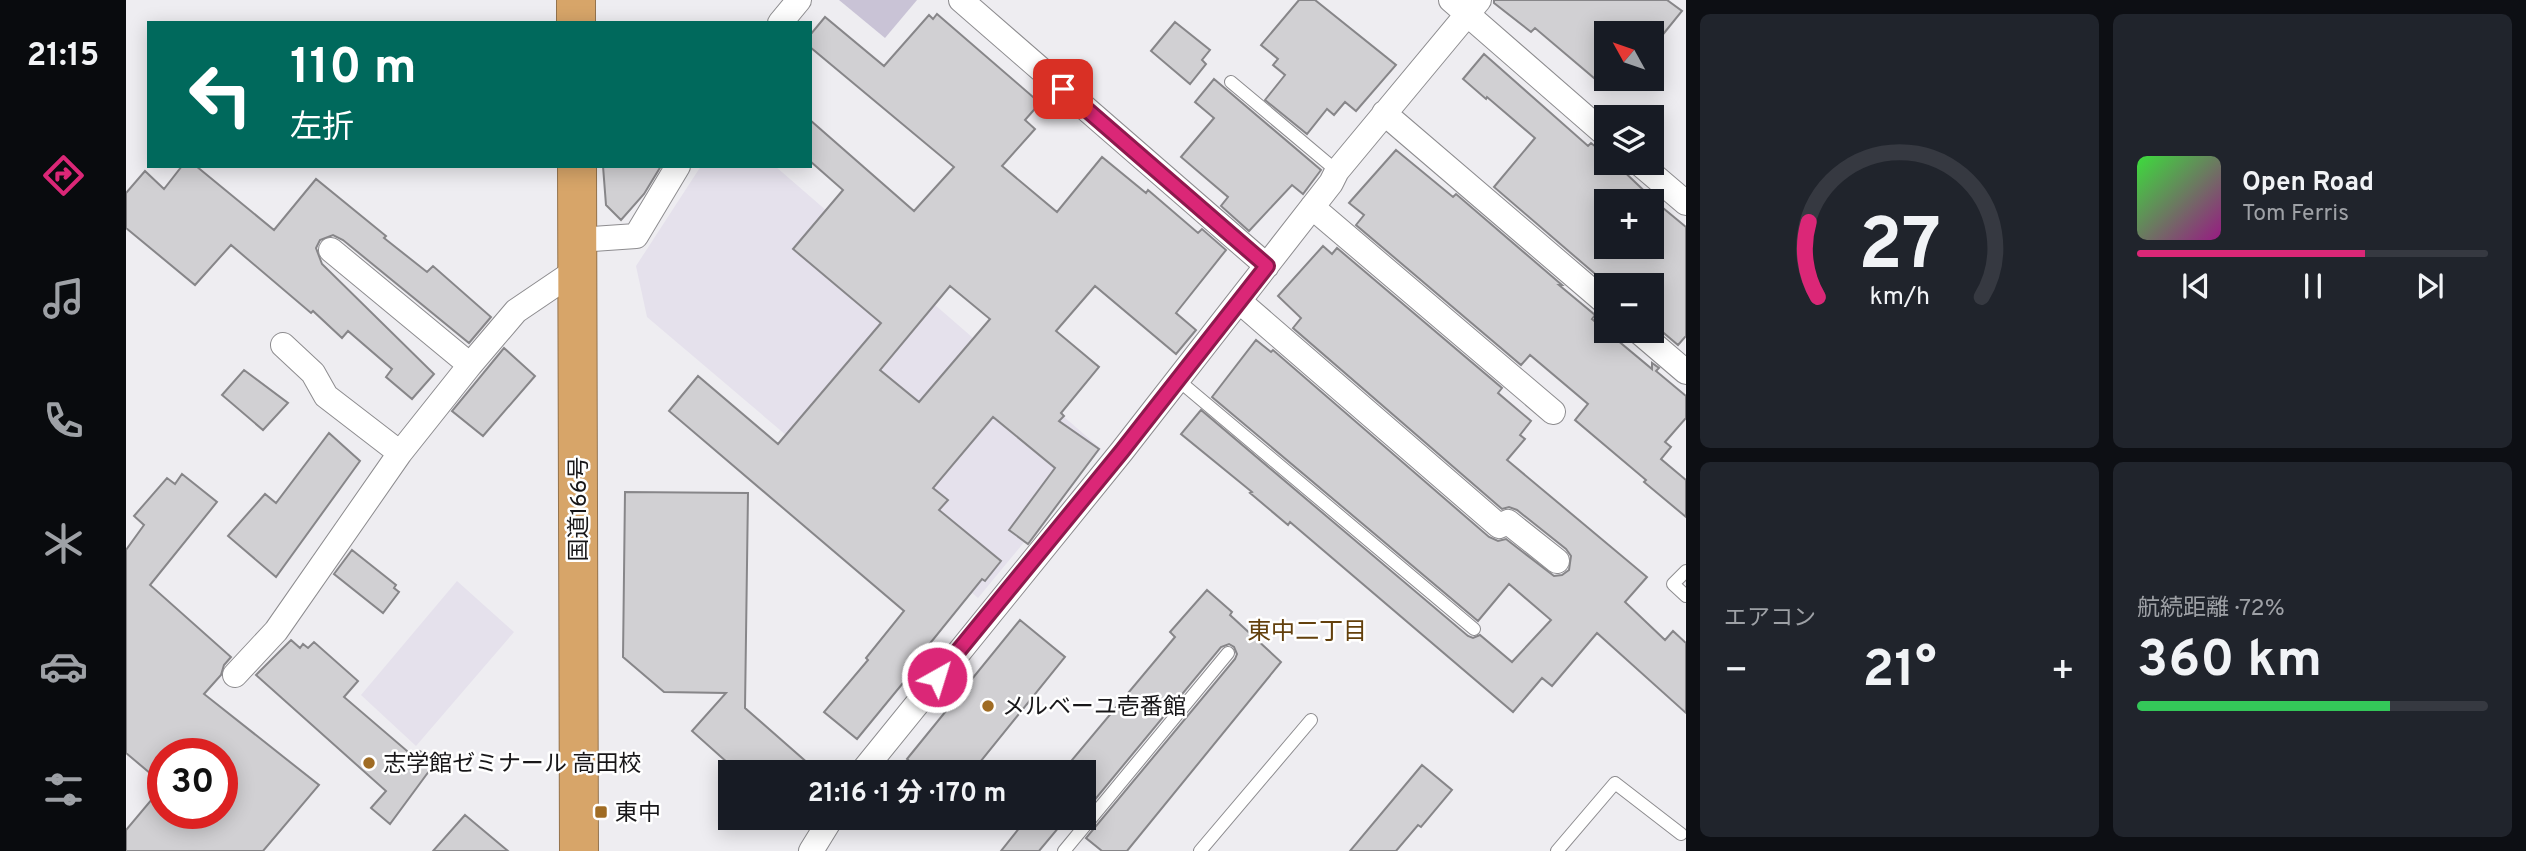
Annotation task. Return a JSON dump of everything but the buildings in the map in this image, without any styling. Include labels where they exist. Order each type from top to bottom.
[{"type":"highway","points":[[576,0],[576,21]]},
{"type":"highway","name":"国道166号","points":[[577,168],[579,851]]},
{"type":"street","points":[[782,21],[799,0]]},
{"type":"street","points":[[961,0],[1267,266]]},
{"type":"street","points":[[872,760],[1178,380],[1466,5],[1594,124]]},
{"type":"street","points":[[1384,113],[1594,293]]},
{"type":"street","points":[[235,675],[276,631],[400,453],[516,312],[578,255],[636,236],[677,168]]},
{"type":"street","points":[[1654,175],[1685,201]]},
{"type":"street","points":[[1312,207],[1553,412]]},
{"type":"street","points":[[331,250],[470,365]]},
{"type":"street","points":[[1239,301],[1499,526],[1508,522],[1557,561]]},
{"type":"street","points":[[1652,343],[1686,372]]},
{"type":"street","points":[[283,345],[313,373],[326,396],[400,453]]},
{"type":"lane","points":[[1231,82],[1337,171]]},
{"type":"lane","points":[[1178,380],[1474,629]]},
{"type":"lane","points":[[1686,571],[1674,584],[1686,596]]},
{"type":"lane","points":[[1064,851],[1228,653]]},
{"type":"lane","points":[[1200,851],[1311,720]]},
{"type":"lane","points":[[1557,851],[1615,783],[1681,834]]},
{"type":"shaded area","points":[[839,0],[917,0],[885,38]]},
{"type":"shaded area","points":[[700,168],[777,168],[1101,449],[978,598],[647,317],[636,266]]},
{"type":"shaded area","points":[[457,581],[514,632],[416,746],[361,695]]},
{"type":"place","name":"メルベーユ壱番館","points":[[988,706]]},
{"type":"place","name":"志学館ゼミナール 高田校","points":[[369,763]]},
{"type":"place","name":"東中","points":[[601,812]]},
{"type":"district","name":"東中二丁目","points":[[1307,631]]},
{"type":"route","points":[[937,677],[1122,451],[1267,266],[1063,89]]}]
